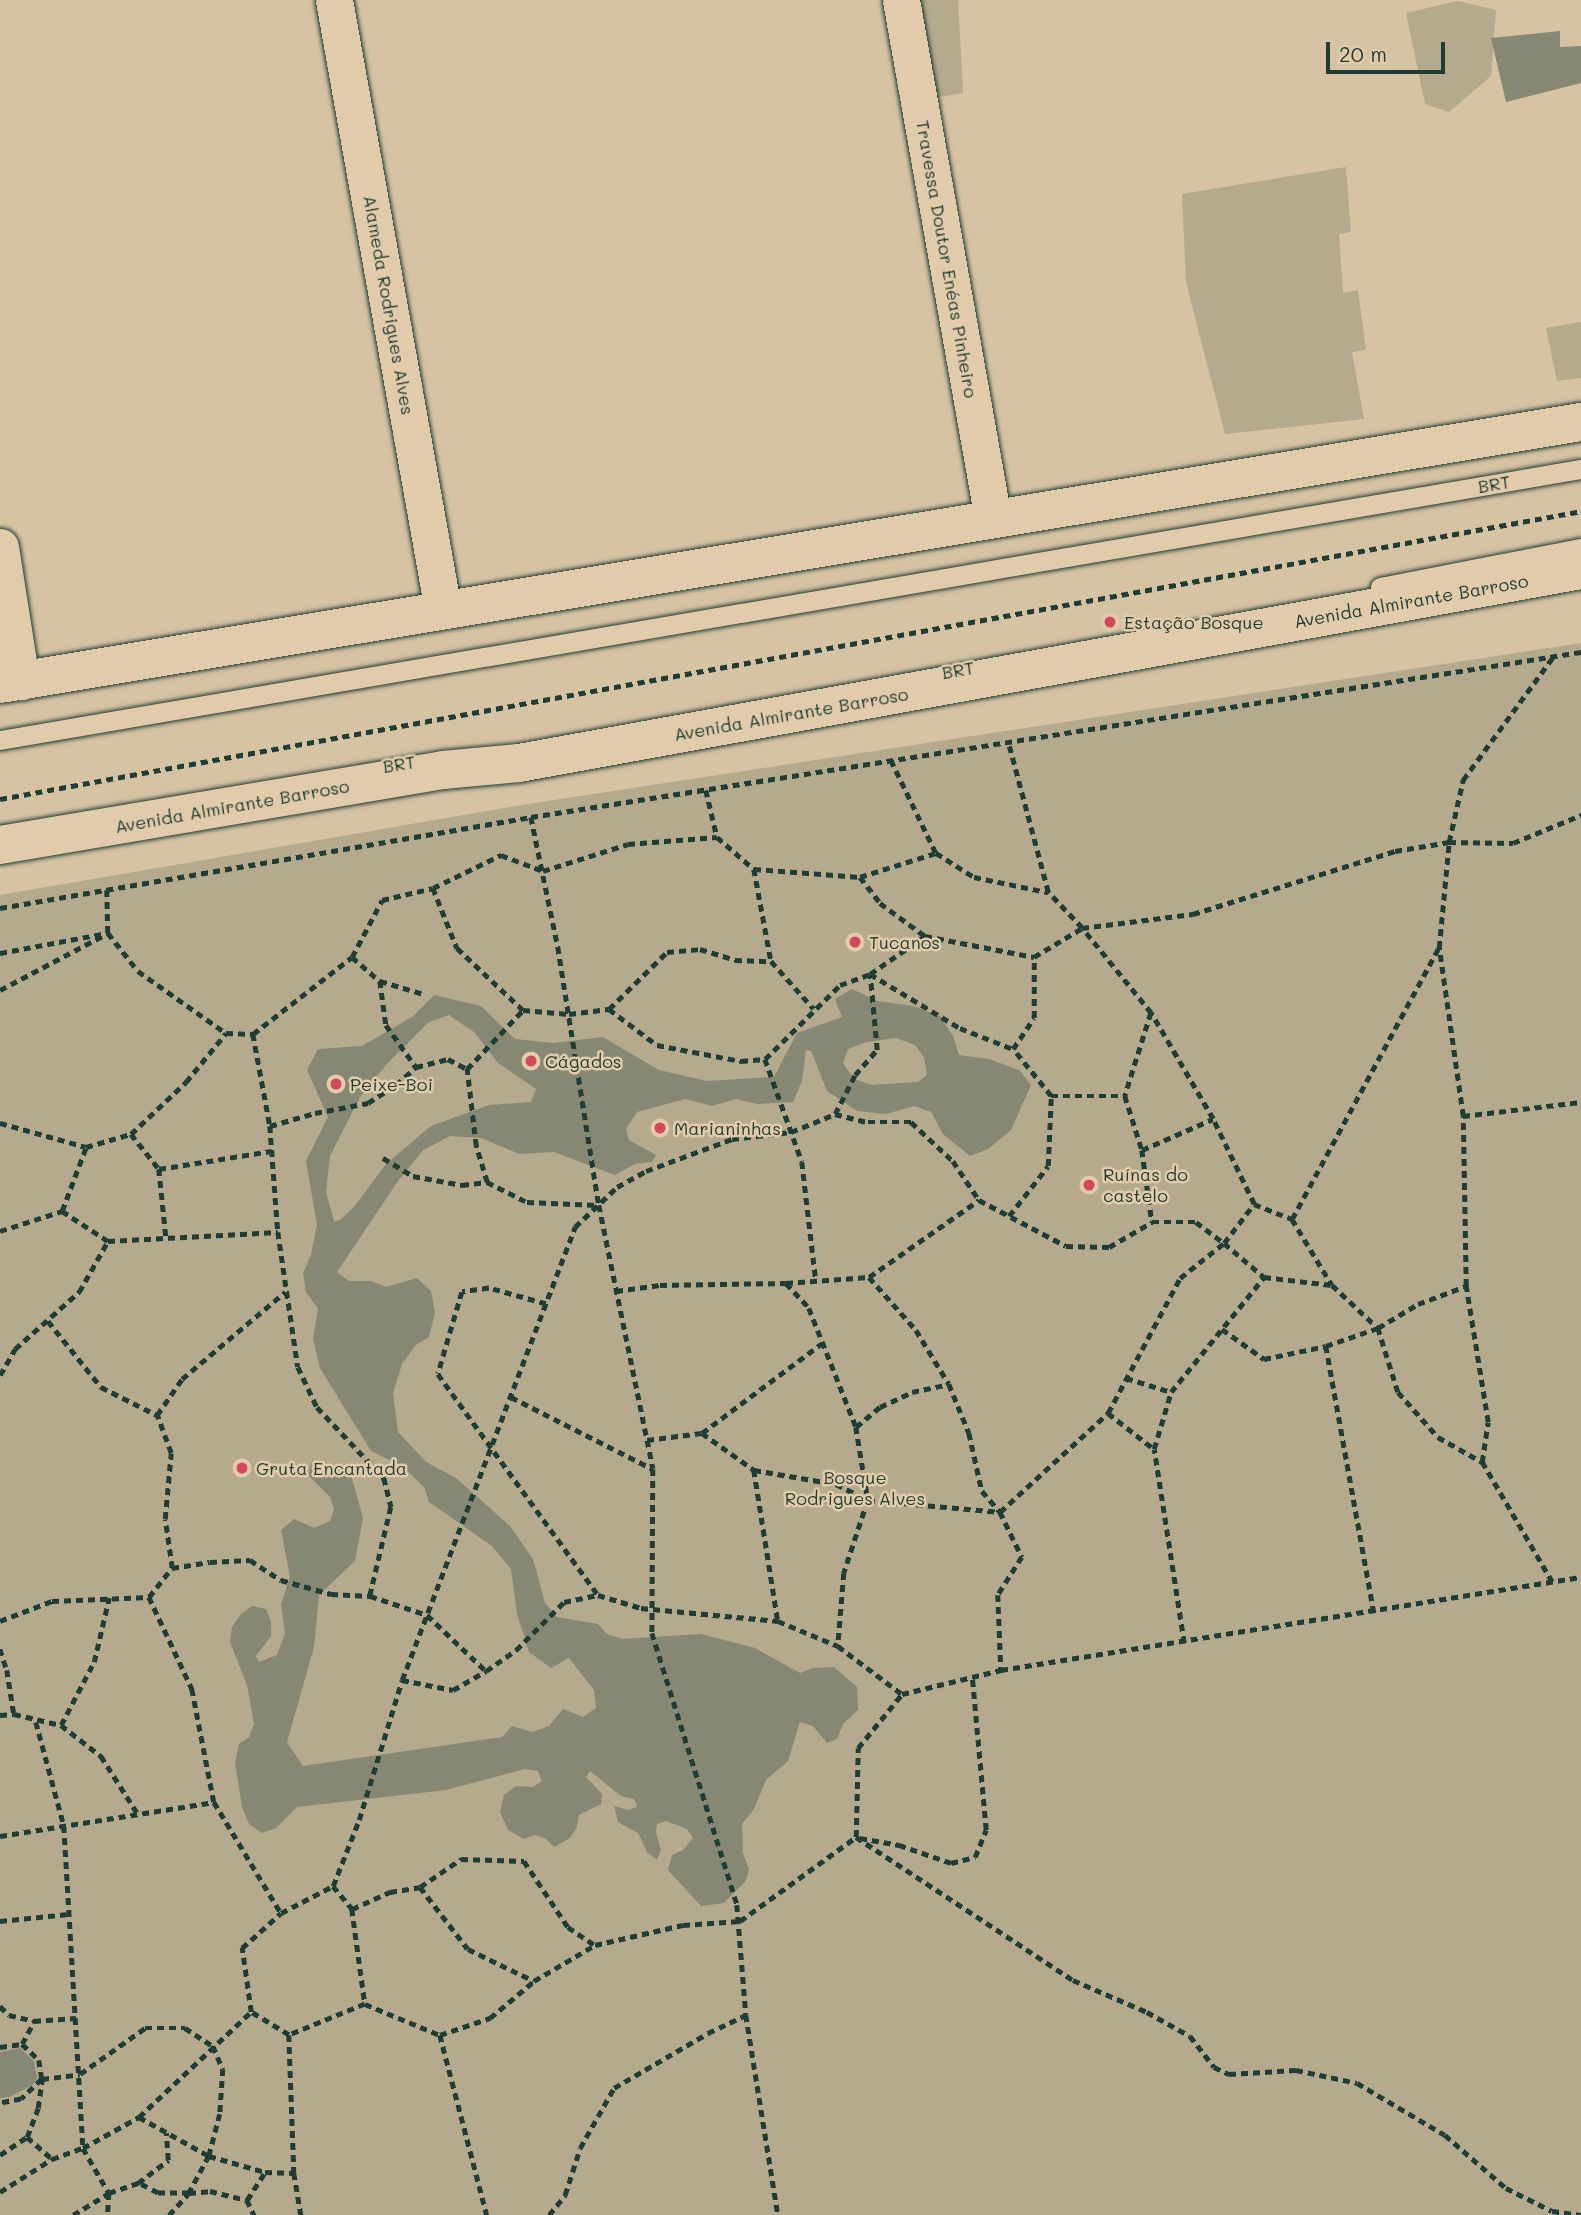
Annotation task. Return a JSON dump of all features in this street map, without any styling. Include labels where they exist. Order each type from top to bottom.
[{"type":"highway","points":[[10,682],[1581,422]]},
{"type":"highway","name":"Avenida Almirante Barroso","points":[[0,845],[443,770],[519,763],[1581,570]]},
{"type":"street","name":"Alameda Rodrigues Alves","points":[[334,0],[443,610]]},
{"type":"street","name":"Travessa Doutor Enéas Pinheiro","points":[[901,0],[993,519]]},
{"type":"street","points":[[0,547],[10,682]]},
{"type":"lane","name":"BRT","points":[[0,740],[1581,469]]},
{"type":"lane","name":"BRT","points":[[0,829],[999,663],[1581,548]]},
{"type":"path","points":[[0,799],[1581,511]]},
{"type":"path","points":[[0,908],[531,817],[1581,652]]},
{"type":"path","points":[[1482,1461],[1488,1422],[1466,1286],[1463,1116],[1439,948],[1449,842],[1463,779],[1554,657]]},
{"type":"path","points":[[1008,742],[1048,892],[1082,928],[1151,1013],[1213,1119],[1254,1204],[1292,1219],[1332,1284],[1378,1328],[1398,1392],[1438,1437],[1482,1461],[1552,1582]]},
{"type":"path","points":[[891,760],[936,853],[974,877],[1048,892]]},
{"type":"path","points":[[706,790],[717,837],[754,869],[860,877],[936,853]]},
{"type":"path","points":[[860,877],[880,903],[925,936],[1034,957],[1082,928],[1193,914],[1395,851],[1449,842],[1513,843],[1581,815]]},
{"type":"path","points":[[531,817],[569,1014],[599,1205],[653,1469],[652,1633],[737,1905],[746,2015],[778,2215]]},
{"type":"path","points":[[107,890],[108,933],[138,971],[226,1033],[253,1034],[352,957],[382,900],[433,888],[501,855],[542,871],[628,844],[717,837]]},
{"type":"path","points":[[754,869],[771,961],[814,1009]]},
{"type":"path","points":[[433,888],[457,948],[523,1010],[569,1014],[609,1009],[667,952],[700,949],[735,960],[771,961]]},
{"type":"path","points":[[0,953],[108,933]]},
{"type":"path","points":[[0,990],[108,933]]},
{"type":"path","points":[[609,1009],[657,1045],[741,1061],[765,1059],[840,985],[870,974],[925,936]]},
{"type":"path","points":[[1292,1219],[1439,948]]},
{"type":"path","points":[[352,957],[380,981],[424,993]]},
{"type":"path","points":[[1013,1049],[1034,1018],[1034,957]]},
{"type":"path","points":[[835,1114],[855,1075],[877,1050],[870,974]]},
{"type":"path","points":[[870,974],[960,1028],[1013,1049],[1051,1096],[1048,1166],[1009,1216]]},
{"type":"path","points":[[380,981],[386,1025],[416,1067]]},
{"type":"path","points":[[487,1182],[476,1146],[467,1069],[523,1010]]},
{"type":"path","points":[[1151,1013],[1125,1096],[1142,1150],[1152,1222]]},
{"type":"path","points":[[0,1123],[86,1147],[131,1134],[187,1082],[226,1033]]},
{"type":"path","points":[[253,1034],[270,1126],[278,1232],[298,1367],[317,1407],[384,1478],[391,1507],[370,1596]]},
{"type":"path","points":[[270,1126],[315,1113],[368,1103],[396,1085],[416,1067],[448,1059],[467,1069]]},
{"type":"path","points":[[765,1059],[802,1162],[816,1281]]},
{"type":"path","points":[[1051,1096],[1125,1096]]},
{"type":"path","points":[[1463,1116],[1581,1102]]},
{"type":"path","points":[[251,2012],[242,1948],[281,1913],[333,1886],[359,1820],[402,1681],[575,1227],[617,1187],[646,1171],[732,1139],[791,1132],[835,1114],[868,1122],[911,1122],[953,1161],[979,1200],[1066,1246],[1109,1247],[1152,1222],[1196,1222],[1264,1277],[1332,1284]]},
{"type":"path","points":[[1142,1150],[1213,1119]]},
{"type":"path","points":[[131,1134],[159,1169],[166,1237]]},
{"type":"path","points":[[62,1211],[86,1147]]},
{"type":"path","points":[[159,1169],[272,1151]]},
{"type":"path","points":[[383,1158],[413,1176],[461,1185],[487,1182],[527,1202],[599,1205]]},
{"type":"path","points":[[616,1291],[660,1285],[786,1283],[869,1277],[979,1200]]},
{"type":"path","points":[[702,1433],[754,1470],[836,1484],[868,1500],[1000,1512],[1108,1413],[1180,1278],[1224,1243],[1254,1204]]},
{"type":"path","points":[[0,1231],[62,1211]]},
{"type":"path","points":[[62,1211],[108,1241],[278,1232]]},
{"type":"path","points":[[0,1375],[15,1349],[79,1292],[108,1241]]},
{"type":"path","points":[[869,1277],[916,1330],[949,1384],[969,1433],[982,1491],[1000,1512],[1022,1557],[998,1595],[1001,1670]]},
{"type":"path","points":[[1184,1643],[1154,1450],[1171,1392],[1264,1277]]},
{"type":"path","points":[[786,1283],[809,1308],[856,1427],[868,1500],[844,1573],[838,1646]]},
{"type":"path","points":[[1222,1329],[1264,1359],[1326,1346],[1378,1328],[1418,1304],[1466,1286]]},
{"type":"path","points":[[546,1304],[489,1288],[462,1292],[438,1374],[598,1595]]},
{"type":"path","points":[[157,1415],[182,1379],[286,1292]]},
{"type":"path","points":[[48,1321],[101,1387],[157,1415],[172,1453],[165,1519],[172,1568]]},
{"type":"path","points":[[647,1440],[702,1433],[821,1344]]},
{"type":"path","points":[[1326,1346],[1374,1613]]},
{"type":"path","points":[[1126,1378],[1171,1392]]},
{"type":"path","points":[[856,1427],[880,1407],[912,1392],[949,1384]]},
{"type":"path","points":[[511,1397],[653,1469]]},
{"type":"path","points":[[1108,1413],[1154,1450]]},
{"type":"path","points":[[754,1470],[778,1621]]},
{"type":"path","points":[[149,1597],[172,1568],[250,1560],[281,1580],[331,1594],[370,1596],[427,1615],[486,1671]]},
{"type":"path","points":[[856,1837],[858,1748],[902,1694],[1001,1670],[1374,1613],[1581,1577]]},
{"type":"path","points":[[402,1681],[453,1690],[516,1650],[564,1602],[598,1595],[651,1609],[778,1621],[838,1646],[902,1694]]},
{"type":"path","points":[[0,1622],[52,1601],[149,1597]]},
{"type":"path","points":[[149,1597],[192,1689],[214,1802],[281,1913]]},
{"type":"path","points":[[61,1726],[94,1662],[109,1598]]},
{"type":"path","points":[[0,1650],[7,1670],[14,1714]]},
{"type":"path","points":[[289,2035],[365,2004],[440,2035],[490,2018],[534,1981],[595,1945],[683,1925],[740,1921],[856,1837],[899,1845],[951,1863],[975,1857],[986,1830],[972,1677]]},
{"type":"path","points":[[0,1715],[14,1714],[36,1722],[61,1726],[101,1756],[138,1815]]},
{"type":"path","points":[[36,1722],[64,1826],[83,2148],[109,2193],[108,2215]]},
{"type":"path","points":[[0,1836],[214,1802]]},
{"type":"path","points":[[856,1837],[1073,1980],[1147,2012],[1189,2036],[1214,2067],[1230,2074],[1296,2070],[1357,2083],[1445,2135],[1506,2188],[1552,2211],[1581,2215]]},
{"type":"path","points":[[352,1909],[390,1892],[420,1887],[461,1859],[524,1861],[568,1927],[595,1945]]},
{"type":"path","points":[[333,1886],[352,1909],[365,2004]]},
{"type":"path","points":[[420,1887],[468,1949],[534,1981]]},
{"type":"path","points":[[0,1921],[69,1914]]},
{"type":"path","points":[[0,2006],[9,2015],[34,2021],[76,2018]]},
{"type":"path","points":[[251,2012],[289,2035]]},
{"type":"path","points":[[0,2192],[52,2159],[83,2148],[139,2117],[251,2012]]},
{"type":"path","points":[[549,2215],[565,2195],[580,2148],[614,2088],[708,2033],[746,2015]]},
{"type":"path","points":[[22,2044],[34,2021]]},
{"type":"path","points":[[0,2103],[21,2099],[42,2079],[80,2074],[145,2028],[184,2028],[213,2046],[223,2068],[220,2114],[209,2156],[189,2193],[169,2215]]},
{"type":"path","points":[[289,2035],[294,2173],[301,2215]]},
{"type":"path","points":[[440,2035],[487,2215]]},
{"type":"path","points":[[0,2047],[22,2044]]},
{"type":"path","points":[[0,2155],[27,2137],[38,2108],[42,2079],[38,2060],[22,2044]]},
{"type":"path","points":[[139,2117],[209,2156],[265,2172],[294,2173]]},
{"type":"path","points":[[73,2215],[109,2193],[138,2183],[168,2160],[166,2132]]},
{"type":"path","points":[[27,2137],[52,2159]]},
{"type":"path","points":[[247,2200],[265,2172]]},
{"type":"path","points":[[138,2183],[158,2193],[210,2191],[247,2200]]},
{"type":"path","points":[[247,2200],[254,2215]]},
{"type":"green space","points":[[910,0],[958,0],[963,93],[927,99]]},
{"type":"green space","points":[[1458,1],[1496,10],[1491,76],[1449,112],[1425,104],[1406,13]]},
{"type":"green space","points":[[1346,167],[1351,232],[1339,234],[1343,293],[1358,290],[1366,350],[1352,352],[1364,419],[1225,434],[1186,282],[1182,194]]},
{"type":"green space","points":[[1581,322],[1581,378],[1557,381],[1546,328]]},
{"type":"green space","name":"Bosque Rodrigues Alves","points":[[1581,643],[1581,2215],[0,2215],[0,895],[528,804]]},
{"type":"shaded area","points":[[1560,31],[1560,47],[1581,46],[1581,83],[1506,102],[1491,38]]},
{"type":"shaded area","points":[[852,989],[877,1001],[913,1006],[940,1016],[953,1036],[959,1055],[989,1059],[1019,1070],[1031,1085],[1011,1130],[988,1149],[970,1156],[943,1134],[931,1112],[914,1106],[886,1114],[857,1111],[827,1091],[811,1051],[806,1050],[802,1081],[793,1102],[758,1104],[736,1099],[712,1106],[685,1099],[637,1112],[626,1129],[629,1140],[656,1155],[652,1162],[635,1164],[615,1175],[554,1152],[519,1154],[481,1138],[450,1136],[423,1150],[398,1181],[337,1272],[349,1281],[371,1281],[386,1287],[417,1278],[431,1291],[435,1313],[429,1337],[416,1345],[402,1364],[393,1393],[398,1432],[426,1462],[456,1478],[510,1526],[533,1559],[545,1603],[557,1617],[598,1624],[607,1634],[623,1639],[701,1634],[755,1648],[800,1673],[813,1668],[834,1667],[857,1687],[858,1710],[843,1724],[837,1739],[827,1743],[813,1726],[800,1722],[788,1761],[766,1780],[754,1809],[742,1824],[743,1853],[749,1870],[745,1882],[724,1903],[701,1906],[668,1870],[672,1855],[683,1850],[693,1838],[687,1829],[666,1821],[657,1824],[656,1833],[661,1850],[657,1860],[647,1852],[638,1833],[618,1822],[614,1806],[628,1810],[637,1807],[634,1799],[621,1796],[590,1771],[586,1777],[602,1794],[601,1804],[579,1815],[577,1827],[570,1838],[554,1847],[546,1839],[535,1835],[524,1839],[508,1830],[500,1812],[504,1795],[516,1786],[533,1787],[542,1781],[538,1771],[525,1769],[446,1790],[297,1807],[276,1828],[262,1833],[249,1824],[242,1807],[235,1763],[239,1744],[249,1737],[254,1724],[247,1685],[230,1642],[232,1627],[241,1614],[252,1606],[266,1609],[271,1621],[271,1636],[256,1656],[259,1662],[277,1655],[285,1633],[281,1604],[290,1577],[281,1530],[294,1519],[314,1528],[330,1521],[334,1509],[330,1497],[308,1475],[312,1461],[349,1468],[363,1518],[355,1561],[319,1595],[314,1647],[287,1742],[303,1766],[502,1737],[512,1726],[532,1732],[549,1726],[563,1709],[583,1717],[596,1708],[594,1690],[569,1658],[551,1668],[529,1652],[517,1614],[511,1569],[492,1546],[429,1502],[424,1487],[402,1466],[371,1451],[320,1368],[313,1339],[318,1309],[306,1292],[303,1273],[311,1255],[317,1225],[306,1161],[328,1117],[307,1070],[318,1049],[362,1046],[412,1017],[434,995],[481,1006],[515,1039],[553,1043],[603,1037],[659,1070],[707,1081],[774,1077],[797,1033],[842,1017],[835,999]],"holes":[[[449,1015],[474,1032],[498,1063],[536,1089],[531,1102],[489,1105],[431,1126],[386,1164],[354,1207],[340,1220],[334,1221],[326,1192],[330,1156],[360,1097],[386,1065],[429,1022]],[[896,1038],[915,1045],[924,1057],[927,1075],[918,1082],[872,1085],[854,1079],[843,1063],[848,1049],[867,1042]]]},
{"type":"shaded area","points":[[20,2048],[34,2061],[37,2079],[31,2086],[9,2097],[0,2098],[0,2052]]},
{"type":"place","name":"Estação Bosque","points":[[1110,622]]},
{"type":"place","name":"Tucanos","points":[[855,942]]},
{"type":"place","name":"Cágados","points":[[531,1061]]},
{"type":"place","name":"Peixe-Boi","points":[[336,1084]]},
{"type":"place","name":"Marianinhas","points":[[660,1128]]},
{"type":"place","name":"Ruínas do castelo","points":[[1089,1185]]},
{"type":"place","name":"Gruta Encantada","points":[[242,1468]]}]
